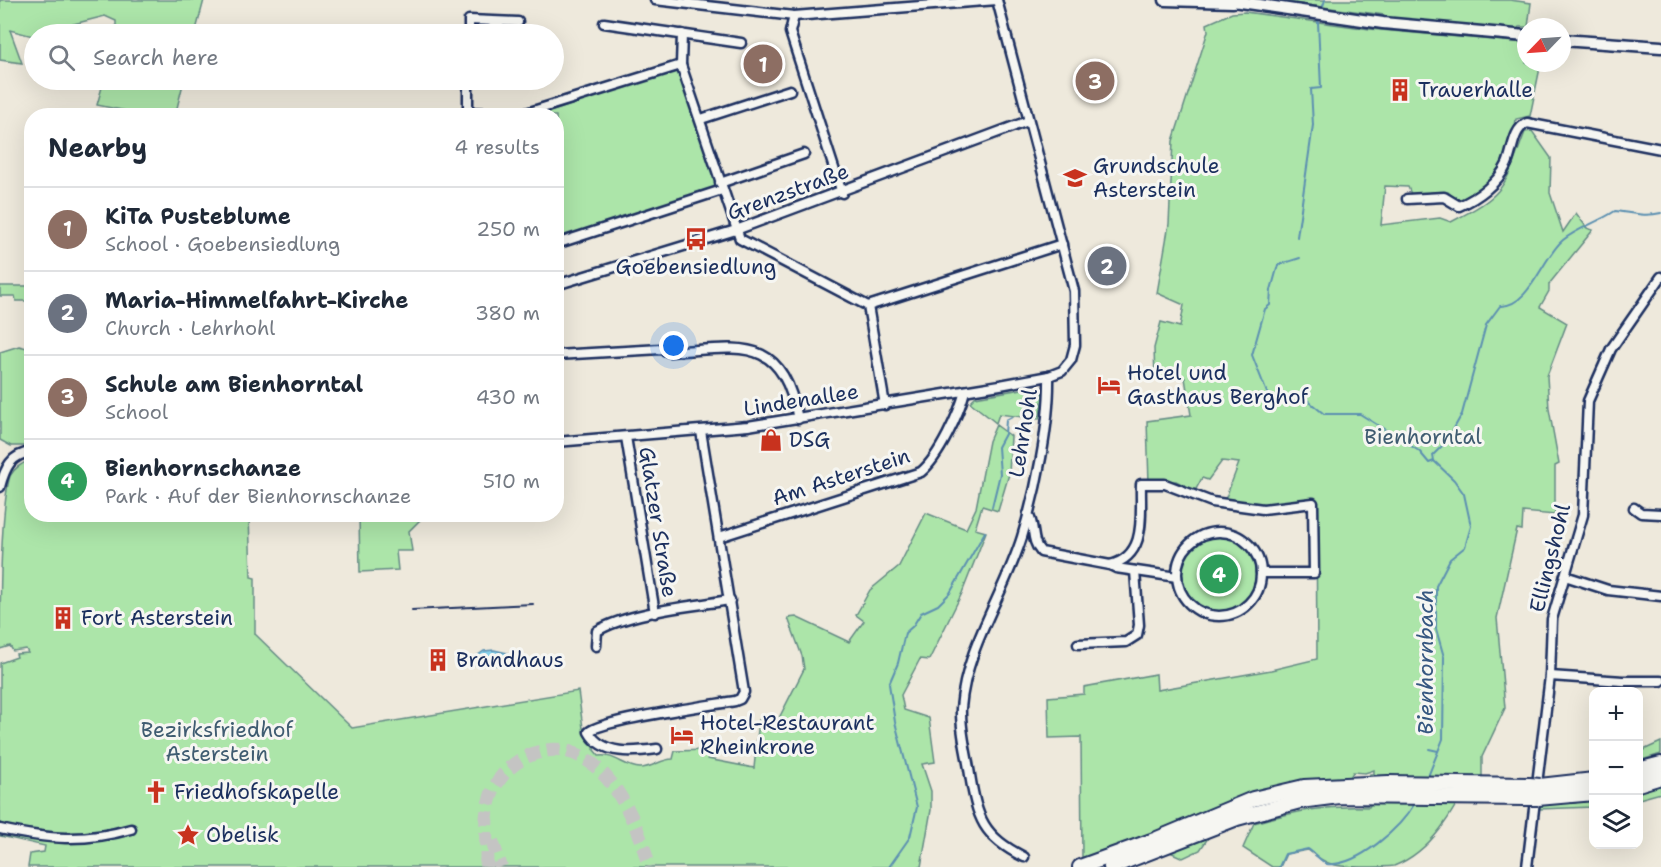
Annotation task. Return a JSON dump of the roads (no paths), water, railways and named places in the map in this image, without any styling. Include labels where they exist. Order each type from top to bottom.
[{"type":"highway","points":[[1643,769],[1661,764]]},
{"type":"highway","points":[[1643,782],[1661,777]]},
{"type":"highway","points":[[1080,867],[1157,839],[1253,799],[1304,787],[1460,798],[1534,792],[1589,781]]},
{"type":"highway","points":[[1111,867],[1160,853],[1258,811],[1366,790],[1466,785],[1534,792],[1589,793]]},
{"type":"street","points":[[655,0],[794,16],[997,0]]},
{"type":"street","name":"Lehrhohl","points":[[997,0],[1075,299],[1074,353],[1067,366],[1049,376],[1050,398],[1028,514],[1014,560],[975,645],[961,706],[979,818],[1007,849],[1024,857]]},
{"type":"street","points":[[1165,0],[1236,2],[1383,22],[1517,35]]},
{"type":"street","points":[[794,16],[790,32],[842,193]]},
{"type":"street","points":[[469,24],[469,20],[518,22]]},
{"type":"street","points":[[604,23],[741,43]]},
{"type":"street","points":[[682,34],[681,65],[740,239],[868,306],[1062,244]]},
{"type":"street","points":[[1571,41],[1661,47]]},
{"type":"street","points":[[545,108],[681,65]]},
{"type":"street","points":[[468,90],[468,108]]},
{"type":"street","points":[[701,119],[790,90]]},
{"type":"street","name":"Grenzstraße","points":[[564,283],[736,230],[842,193],[1028,121]]},
{"type":"street","points":[[1407,199],[1444,197],[1459,206],[1481,194],[1501,174],[1519,129],[1527,123],[1661,149]]},
{"type":"street","points":[[564,241],[721,187],[804,154]]},
{"type":"street","name":"Ellingshohl","points":[[1527,867],[1550,676],[1552,619],[1583,515],[1585,417],[1590,394],[1611,349],[1661,277]]},
{"type":"street","points":[[868,306],[885,405]]},
{"type":"street","points":[[564,355],[661,349],[669,352],[738,348],[753,350],[769,358],[782,371],[791,388],[798,419]]},
{"type":"street","name":"Lindenallee","points":[[564,441],[701,431],[798,419],[1049,376]]},
{"type":"street","name":"Am Asterstein","points":[[719,537],[921,472],[933,460],[961,404],[965,391]]},
{"type":"street","points":[[657,749],[636,752],[614,749],[595,739],[589,732],[594,728],[616,723],[740,699],[744,692],[701,431]]},
{"type":"street","name":"Glatzer Straße","points":[[626,437],[655,613]]},
{"type":"street","points":[[0,487],[7,465],[13,458],[24,455]]},
{"type":"street","points":[[1110,565],[1119,562],[1135,549],[1139,540],[1141,484],[1165,484],[1212,502],[1263,509],[1313,503],[1314,573],[1261,573]]},
{"type":"street","points":[[1634,508],[1641,513],[1661,514]]},
{"type":"street","points":[[1028,514],[1034,523],[1033,538],[1041,552],[1135,572],[1177,577]]},
{"type":"street","points":[[1218,532],[1234,535],[1249,545],[1258,559],[1261,573],[1259,588],[1247,605],[1232,614],[1220,616],[1205,614],[1190,604],[1180,589],[1177,577],[1180,560],[1187,547],[1199,538],[1218,532]]},
{"type":"street","points":[[1078,644],[1126,642],[1137,635],[1139,625],[1135,572]]},
{"type":"street","points":[[1565,576],[1608,590],[1661,596]]},
{"type":"street","points":[[596,646],[595,635],[602,628],[655,613],[730,600]]},
{"type":"street","points":[[1550,676],[1661,681]]},
{"type":"street","points":[[0,829],[56,839],[92,838],[131,829]]},
{"type":"water","points":[[494,650],[507,653],[512,665],[475,665],[474,658],[484,651]]},
{"type":"waterway","name":"Bienhornbach","points":[[1323,6],[1325,0]]},
{"type":"waterway","name":"Bienhornbach","points":[[1297,237],[1313,125],[1311,89],[1321,88],[1318,22]]},
{"type":"waterway","points":[[1434,461],[1433,455],[1447,441],[1462,414],[1486,325],[1500,306],[1510,304],[1520,298],[1528,290],[1556,247],[1575,232],[1615,211],[1644,215],[1661,213]]},
{"type":"waterway","name":"Bienhornbach","points":[[1300,258],[1278,265],[1271,290],[1270,305],[1265,309],[1252,355],[1269,398],[1274,402],[1306,399],[1324,414],[1360,414],[1419,451],[1429,463],[1434,461],[1454,480],[1464,494],[1471,526],[1465,547],[1450,559],[1436,586],[1436,629],[1444,657],[1443,739],[1427,779]]},
{"type":"waterway","points":[[992,507],[1000,474],[998,447],[1005,434],[1006,420],[1012,417]]},
{"type":"waterway","points":[[889,867],[910,837],[917,807],[895,722],[889,684],[898,663],[905,633],[913,626],[921,613],[938,605],[950,593],[985,532]]},
{"type":"waterway","points":[[1429,749],[1438,751]]},
{"type":"waterway","name":"Bienhornbach","points":[[1279,867],[1285,854],[1308,849],[1327,864],[1352,859],[1389,834],[1415,803]]},
{"type":"tunnel","points":[[486,867],[488,807],[496,785],[505,773],[521,759],[552,750],[574,753],[593,764],[610,781],[635,824],[649,867]]},
{"type":"tunnel","points":[[492,841],[501,867]]},
{"type":"railway","points":[[412,610],[533,604]]},
{"type":"place","name":"KiTa Pusteblume","points":[[763,64]]},
{"type":"place","name":"Schule am Bienhorntal","points":[[1095,81]]},
{"type":"place","name":"Trauerhalle","points":[[1400,90]]},
{"type":"place","name":"Grundschule Asterstein","points":[[1075,178]]},
{"type":"place","name":"Goebensiedlung","points":[[696,239]]},
{"type":"place","name":"Maria-Himmelfahrt-Kirche","points":[[1107,266]]},
{"type":"place","name":"Hotel und Gasthaus Berghof","points":[[1109,385]]},
{"type":"place","name":"DSG","points":[[771,440]]},
{"type":"place","name":"Bienhornschanze","points":[[1219,574]]},
{"type":"place","name":"Fort Asterstein","points":[[63,618]]},
{"type":"place","name":"Brandhaus","points":[[438,660]]},
{"type":"place","name":"Hotel-Restaurant Rheinkrone","points":[[682,735]]},
{"type":"place","name":"Friedhofskapelle","points":[[156,792]]},
{"type":"place","name":"Obelisk","points":[[188,835]]},
{"type":"park label","name":"Bienhorntal","points":[[1423,437]]},
{"type":"park label","name":"Bezirksfriedhof Asterstein","points":[[217,742]]}]
